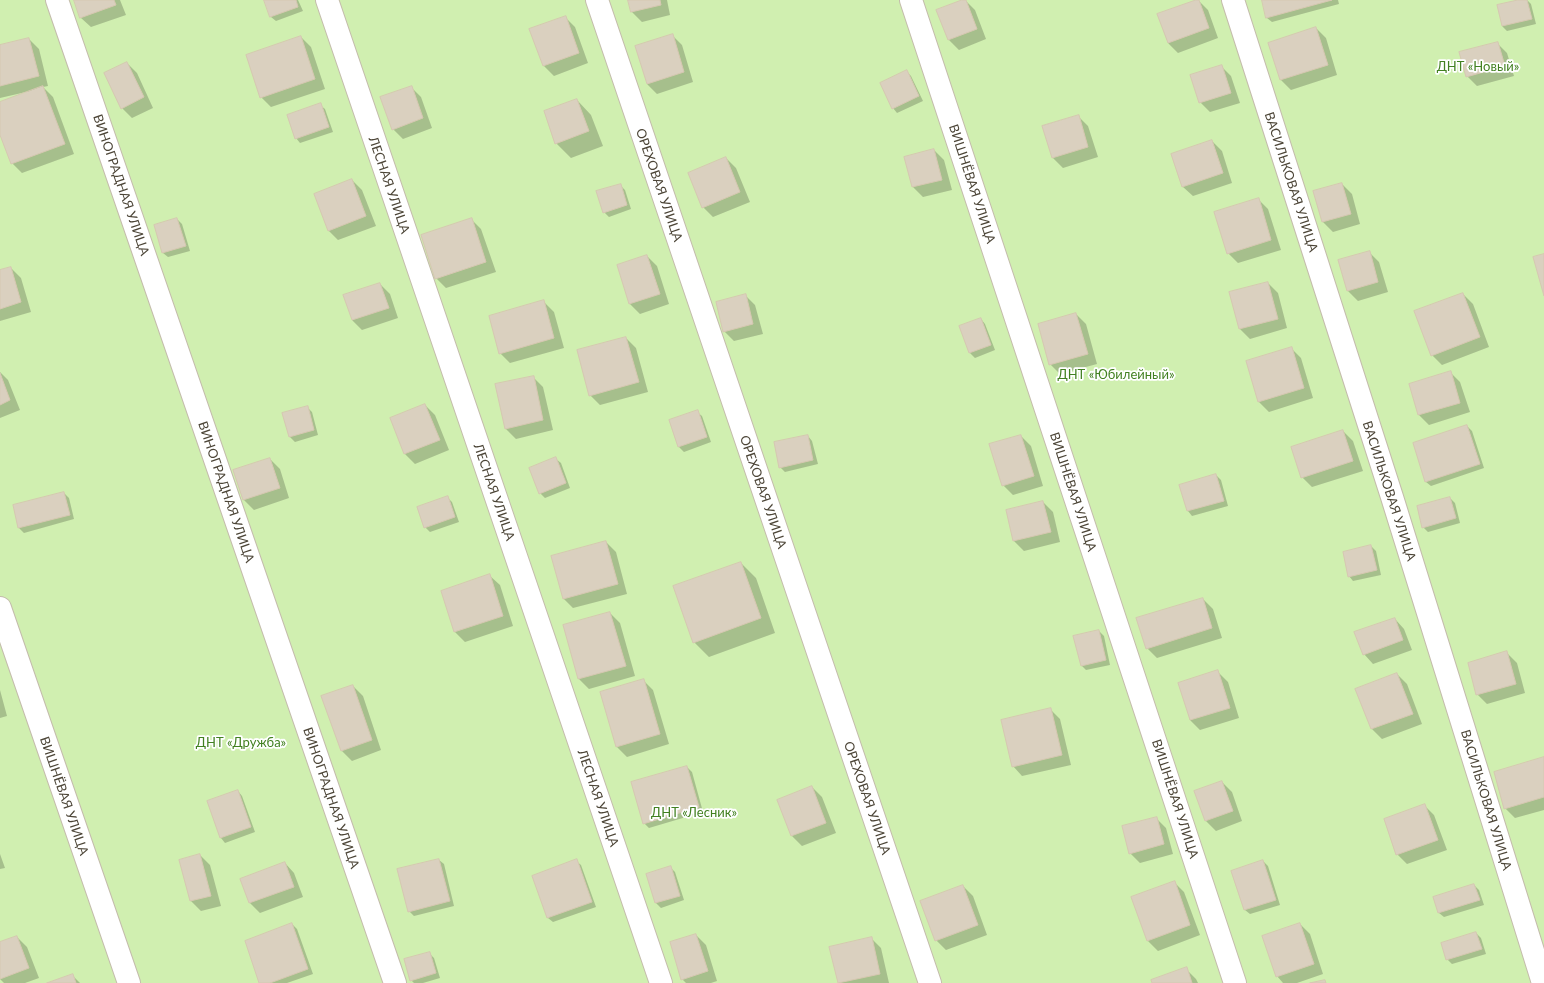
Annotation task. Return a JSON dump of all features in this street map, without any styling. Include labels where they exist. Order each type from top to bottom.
[{"type":"street","name":"ВИНОГРАДНАЯ УЛИЦА","points":[[57,0],[395,983]]},
{"type":"street","name":"ЛЕСНАЯ УЛИЦА","points":[[327,0],[661,983]]},
{"type":"street","name":"ОРЕХОВАЯ УЛИЦА","points":[[597,0],[930,983]]},
{"type":"street","name":"ВИШНЁВАЯ УЛИЦА","points":[[911,0],[1235,983]]},
{"type":"street","name":"ВАСИЛЬКОВАЯ УЛИЦА","points":[[1232,0],[1396,512],[1543,983]]},
{"type":"street","name":"ВИШНЁВАЯ УЛИЦА","points":[[0,608],[130,983]]},
{"type":"green space","points":[[0,0],[1544,0],[1544,983],[0,983]]},
{"type":"building","points":[[74,0],[114,0],[116,5],[80,18]]},
{"type":"building","points":[[264,0],[296,0],[298,7],[270,17]]},
{"type":"building","points":[[628,0],[660,0],[661,5],[631,12]]},
{"type":"building","points":[[962,0],[966,0],[977,29],[948,40],[936,10]]},
{"type":"building","points":[[1199,0],[1209,28],[1168,43],[1157,14]]},
{"type":"building","points":[[1262,0],[1332,0],[1266,18]]},
{"type":"building","points":[[1518,0],[1527,0],[1532,19],[1502,26],[1497,5]]},
{"type":"building","points":[[566,16],[579,53],[543,66],[529,29]]},
{"type":"building","points":[[1316,27],[1328,65],[1280,80],[1268,43]]},
{"type":"building","points":[[673,34],[684,72],[647,84],[635,46]]},
{"type":"building","points":[[301,36],[315,79],[260,98],[246,55]]},
{"type":"building","points":[[29,38],[39,76],[0,86],[0,45]]},
{"type":"building","points":[[1498,42],[1505,66],[1466,77],[1459,52]]},
{"type":"building","points":[[127,62],[144,97],[121,109],[104,73]]},
{"type":"building","points":[[1222,65],[1231,93],[1199,103],[1190,75]]},
{"type":"building","points":[[907,70],[919,96],[892,109],[880,83]]},
{"type":"building","points":[[43,86],[65,144],[11,164],[0,135],[0,102]]},
{"type":"building","points":[[412,86],[423,118],[392,130],[380,97]]},
{"type":"building","points":[[577,99],[589,131],[555,144],[544,111]]},
{"type":"building","points":[[321,103],[329,127],[295,139],[287,115]]},
{"type":"building","points":[[1079,115],[1088,147],[1052,158],[1042,126]]},
{"type":"building","points":[[1212,140],[1223,173],[1182,187],[1171,154]]},
{"type":"building","points":[[934,149],[942,180],[912,187],[904,157]]},
{"type":"building","points":[[726,157],[740,192],[702,208],[688,173]]},
{"type":"building","points":[[352,179],[366,216],[328,231],[314,194]]},
{"type":"building","points":[[1342,183],[1351,214],[1322,222],[1313,191]]},
{"type":"building","points":[[621,184],[627,205],[603,213],[596,191]]},
{"type":"building","points":[[1259,198],[1271,240],[1227,254],[1214,212]]},
{"type":"building","points":[[177,218],[186,246],[162,253],[154,225]]},
{"type":"building","points":[[472,218],[486,262],[435,279],[421,235]]},
{"type":"building","points":[[1370,251],[1378,282],[1347,291],[1338,260]]},
{"type":"building","points":[[1544,254],[1544,296],[1533,257]]},
{"type":"building","points":[[647,255],[660,294],[629,304],[617,265]]},
{"type":"building","points":[[11,267],[21,302],[0,309],[0,270]]},
{"type":"building","points":[[1268,282],[1278,319],[1239,329],[1229,292]]},
{"type":"building","points":[[380,283],[389,308],[352,320],[343,295]]},
{"type":"building","points":[[1463,293],[1480,337],[1431,356],[1414,311]]},
{"type":"building","points":[[746,294],[753,324],[723,332],[716,302]]},
{"type":"building","points":[[544,300],[554,338],[499,354],[489,316]]},
{"type":"building","points":[[1076,313],[1088,354],[1049,365],[1038,324]]},
{"type":"building","points":[[981,318],[991,345],[969,353],[959,326]]},
{"type":"building","points":[[626,337],[639,382],[589,396],[577,350]]},
{"type":"building","points":[[1292,347],[1304,388],[1258,402],[1246,361]]},
{"type":"building","points":[[1451,371],[1460,403],[1418,415],[1409,384]]},
{"type":"building","points":[[0,373],[10,400],[0,405]]},
{"type":"building","points":[[534,376],[543,420],[505,429],[495,384]]},
{"type":"building","points":[[425,404],[440,440],[404,454],[390,418]]},
{"type":"building","points":[[308,406],[314,430],[289,437],[282,413]]},
{"type":"building","points":[[698,410],[707,437],[678,447],[669,420]]},
{"type":"building","points":[[1467,425],[1480,464],[1425,482],[1413,443]]},
{"type":"building","points":[[1343,430],[1353,461],[1301,478],[1291,447]]},
{"type":"building","points":[[808,435],[813,460],[779,468],[774,442]]},
{"type":"building","points":[[1021,435],[1034,476],[1002,486],[989,444]]},
{"type":"building","points":[[556,457],[566,483],[539,494],[529,468]]},
{"type":"building","points":[[270,458],[280,488],[243,500],[233,470]]},
{"type":"building","points":[[1216,474],[1224,501],[1187,511],[1179,485]]},
{"type":"building","points":[[64,492],[70,515],[18,528],[13,505]]},
{"type":"building","points":[[448,496],[455,517],[424,528],[417,507]]},
{"type":"building","points":[[1450,497],[1456,518],[1422,528],[1417,506]]},
{"type":"building","points":[[1043,501],[1051,532],[1013,541],[1006,510]]},
{"type":"building","points":[[606,541],[618,584],[563,599],[551,556]]},
{"type":"building","points":[[1371,545],[1377,570],[1348,577],[1343,552]]},
{"type":"building","points":[[741,562],[761,618],[693,643],[673,586]]},
{"type":"building","points":[[490,574],[503,616],[454,632],[441,591]]},
{"type":"building","points":[[1203,598],[1212,628],[1146,649],[1136,618]]},
{"type":"building","points":[[610,612],[626,666],[578,679],[563,625]]},
{"type":"building","points":[[1395,618],[1403,640],[1363,655],[1354,632]]},
{"type":"building","points":[[1099,630],[1106,660],[1081,666],[1073,636]]},
{"type":"building","points":[[1507,651],[1516,684],[1476,695],[1468,663]]},
{"type":"building","points":[[1218,670],[1230,708],[1190,720],[1178,683]]},
{"type":"building","points":[[1397,673],[1413,714],[1371,729],[1355,689]]},
{"type":"building","points":[[644,679],[660,734],[616,747],[600,692]]},
{"type":"building","points":[[353,685],[372,740],[341,751],[321,696]]},
{"type":"building","points":[[1051,708],[1062,755],[1012,767],[1001,720]]},
{"type":"building","points":[[1544,757],[1544,797],[1504,809],[1494,772]]},
{"type":"building","points":[[687,766],[699,807],[643,824],[631,782]]},
{"type":"building","points":[[1222,781],[1233,811],[1205,821],[1194,791]]},
{"type":"building","points":[[812,786],[826,823],[791,836],[777,800]]},
{"type":"building","points":[[238,790],[251,827],[220,838],[207,801]]},
{"type":"building","points":[[1425,804],[1438,840],[1396,855],[1384,819]]},
{"type":"building","points":[[1157,817],[1164,844],[1129,854],[1122,826]]},
{"type":"building","points":[[200,854],[211,896],[190,901],[179,860]]},
{"type":"building","points":[[439,859],[450,901],[408,912],[397,869]]},
{"type":"building","points":[[577,859],[592,902],[547,918],[532,876]]},
{"type":"building","points":[[1263,860],[1276,900],[1244,910],[1231,871]]},
{"type":"building","points":[[285,862],[294,887],[249,903],[240,879]]},
{"type":"building","points":[[671,866],[680,896],[655,903],[646,874]]},
{"type":"building","points":[[1175,881],[1190,925],[1147,941],[1131,897]]},
{"type":"building","points":[[1474,884],[1480,900],[1438,913],[1433,897]]},
{"type":"building","points":[[963,885],[978,925],[935,941],[920,901]]},
{"type":"building","points":[[292,923],[308,969],[270,983],[259,983],[245,941]]},
{"type":"building","points":[[1300,923],[1314,964],[1276,977],[1262,936]]},
{"type":"building","points":[[1476,932],[1482,949],[1446,960],[1441,943]]},
{"type":"building","points":[[696,934],[708,971],[681,980],[670,942]]},
{"type":"building","points":[[17,936],[29,968],[0,979],[0,942]]},
{"type":"building","points":[[872,937],[880,974],[838,983],[829,947]]},
{"type":"building","points":[[430,952],[436,973],[410,981],[404,959]]},
{"type":"building","points":[[1187,967],[1192,983],[1152,983],[1151,980]]},
{"type":"building","points":[[73,974],[76,983],[47,983]]},
{"type":"building","points":[[1325,980],[1326,983],[1310,983]]},
{"type":"park label","name":"ДНТ «Новый»","points":[[1478,67]]},
{"type":"park label","name":"ДНТ «Юбилейный»","points":[[1116,375]]},
{"type":"park label","name":"ДНТ «Дружба»","points":[[241,743]]},
{"type":"park label","name":"ДНТ «Лесник»","points":[[694,813]]}]
